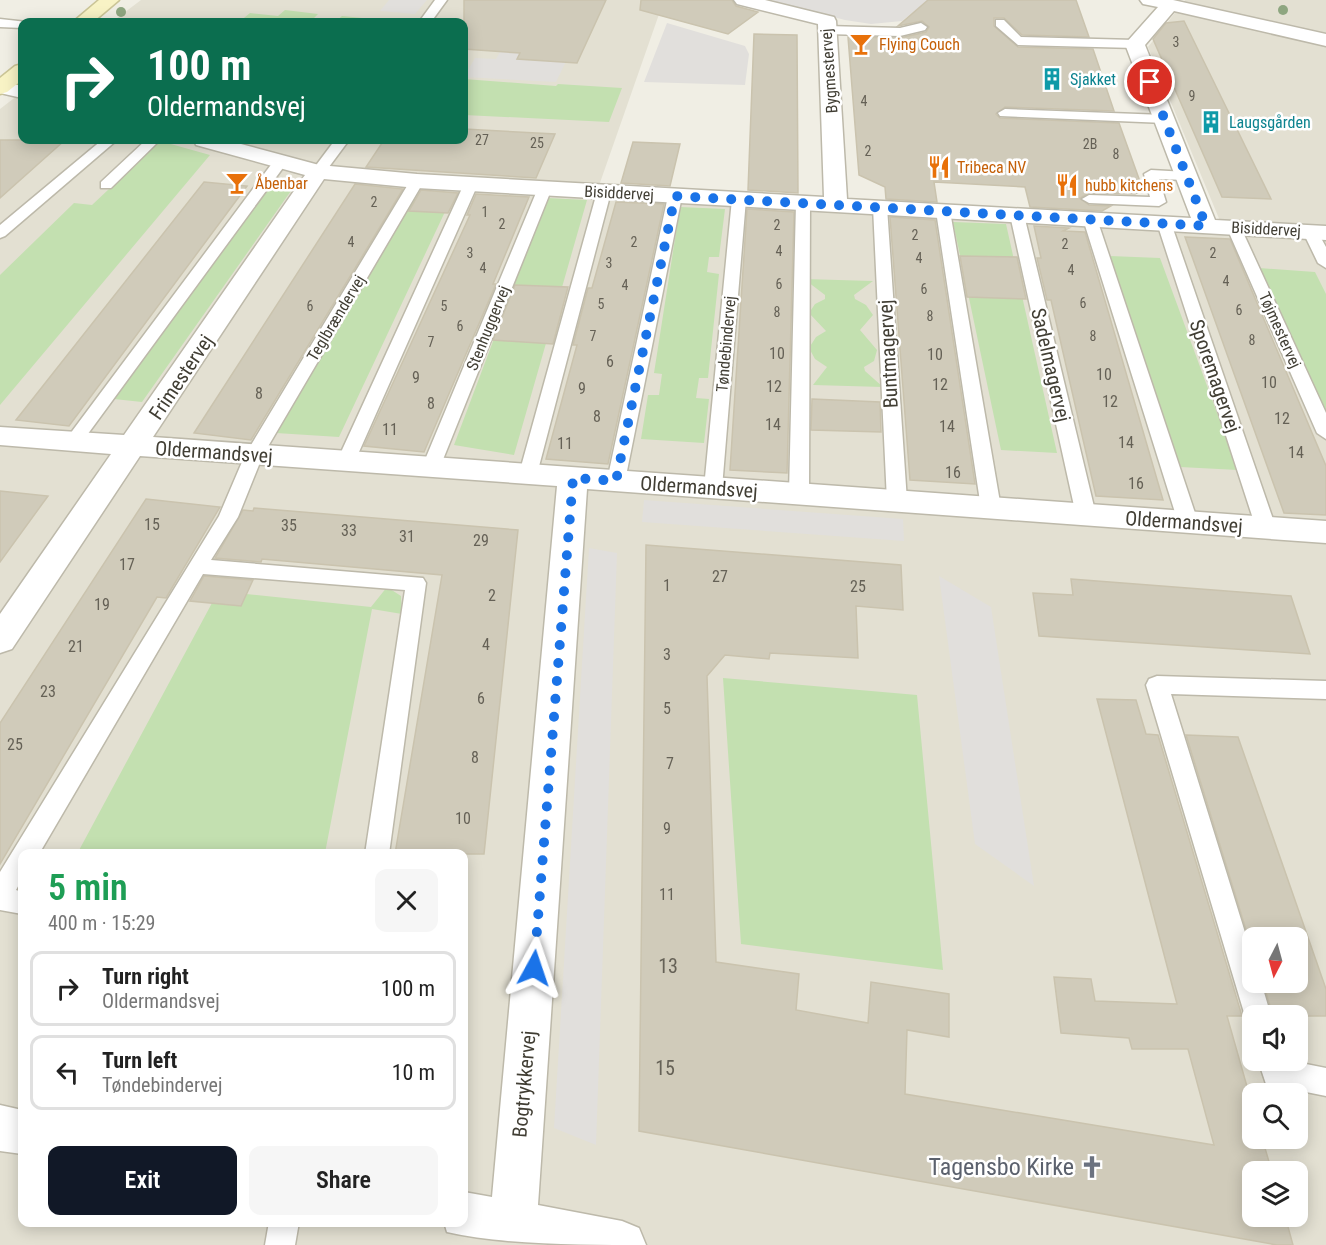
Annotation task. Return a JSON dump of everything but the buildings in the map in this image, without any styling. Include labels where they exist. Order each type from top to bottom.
[{"type":"street","points":[[87,18],[110,0]]},
{"type":"street","name":"Bygmestervej","points":[[743,0],[827,21],[836,205]]},
{"type":"street","points":[[1206,226],[1135,44],[1159,2],[1326,40]]},
{"type":"street","points":[[1,87],[18,73]]},
{"type":"street","points":[[1,87],[18,91]]},
{"type":"street","name":"Bisiddervej","points":[[219,144],[318,172],[417,181],[1017,215],[1089,209],[1164,223],[1318,232]]},
{"type":"street","name":"Frimestervej","points":[[0,640],[134,446],[318,172]]},
{"type":"street","name":"Oldermandsvej","points":[[2,439],[73,441],[1188,522],[1266,528],[1324,538]]},
{"type":"street","name":"Bogtrykkervej","points":[[487,1226],[573,478]]},
{"type":"street","points":[[0,1128],[18,1131]]},
{"type":"street","points":[[487,1226],[622,1245]]},
{"type":"lane","points":[[428,18],[441,0]]},
{"type":"lane","points":[[0,23],[18,24]]},
{"type":"lane","points":[[1000,23],[1018,40],[1135,44]]},
{"type":"lane","points":[[827,30],[900,32],[921,27]]},
{"type":"lane","points":[[1005,113],[1165,119]]},
{"type":"lane","points":[[0,233],[105,144]]},
{"type":"lane","points":[[106,185],[149,144]]},
{"type":"lane","points":[[318,172],[339,144]]},
{"type":"lane","points":[[73,441],[281,161]]},
{"type":"lane","points":[[1187,176],[1151,174],[1159,202],[1089,209],[1188,522]]},
{"type":"lane","name":"Teglbrændervej","points":[[28,849],[228,517],[254,455],[417,181]]},
{"type":"lane","points":[[346,461],[471,184]]},
{"type":"lane","name":"Stenhuggervej","points":[[431,467],[545,189]]},
{"type":"lane","points":[[528,474],[604,192]]},
{"type":"lane","points":[[616,481],[675,196]]},
{"type":"lane","name":"Tøndebindervej","points":[[714,488],[738,200]]},
{"type":"lane","points":[[799,494],[803,203]]},
{"type":"lane","name":"Buntmagervej","points":[[880,207],[897,501]]},
{"type":"lane","points":[[943,211],[991,508]]},
{"type":"lane","name":"Sadelmagervej","points":[[1017,215],[1086,515]]},
{"type":"lane","name":"Sporemagervej","points":[[1164,223],[1266,528]]},
{"type":"lane","name":"Tøjmestervej","points":[[1234,228],[1326,433]]},
{"type":"lane","points":[[1318,232],[1326,263]]},
{"type":"lane","points":[[197,566],[416,582],[378,849]]},
{"type":"lane","points":[[1255,1005],[1157,685],[1326,690]]},
{"type":"lane","name":"Teglbrændervej","points":[[0,896],[18,865]]},
{"type":"lane","points":[[0,896],[18,902]]},
{"type":"lane","points":[[1275,1071],[1276,1074],[1326,1082]]},
{"type":"lane","points":[[280,1245],[283,1227]]},
{"type":"shaded area","points":[[141,0],[664,0],[595,197],[1225,233],[1148,47],[1185,0],[1326,0],[1326,1245],[0,1245],[0,109],[18,95],[18,144],[468,144],[468,18],[117,18]]},
{"type":"shaded area","points":[[389,0],[427,0],[415,14],[380,11]]},
{"type":"shaded area","points":[[531,0],[596,0],[556,82],[468,77],[468,70],[475,58],[496,59]]},
{"type":"shaded area","points":[[928,0],[902,21],[871,24],[845,20],[772,1]]},
{"type":"shaded area","points":[[667,23],[745,46],[749,54],[745,85],[644,82]]},
{"type":"shaded area","points":[[644,500],[903,519],[904,541],[642,522]]},
{"type":"shaded area","points":[[589,548],[617,553],[596,1145],[554,1128]]},
{"type":"shaded area","points":[[939,576],[991,607],[1034,886],[975,844]]},
{"type":"green space","points":[[285,10],[318,14],[314,18],[244,18],[250,13],[278,16]]},
{"type":"green space","points":[[342,16],[363,18],[340,18]]},
{"type":"green space","points":[[468,79],[622,88],[609,122],[468,115]]},
{"type":"green space","points":[[157,144],[171,144],[210,155],[0,405],[0,275],[74,203],[92,205]]},
{"type":"green space","points":[[275,180],[293,188],[142,402],[114,399]]},
{"type":"green space","points":[[547,198],[587,200],[514,455],[454,445]]},
{"type":"green space","points":[[413,199],[451,199],[339,437],[276,433]]},
{"type":"green space","points":[[680,207],[725,209],[719,257],[709,257],[707,272],[719,274],[708,378],[699,378],[696,398],[709,399],[704,443],[641,439],[648,395],[659,395],[662,374],[654,373]]},
{"type":"green space","points":[[953,222],[1006,224],[1057,453],[1001,450]]},
{"type":"green space","points":[[1110,256],[1160,258],[1238,470],[1180,467]]},
{"type":"green space","points":[[1259,268],[1315,272],[1326,294],[1326,418]]},
{"type":"green space","points":[[804,279],[873,281],[854,295],[855,299],[866,305],[873,315],[860,330],[877,350],[874,361],[864,367],[865,371],[883,387],[813,385],[827,367],[815,359],[809,348],[816,337],[826,331],[809,313],[815,304],[825,299],[825,295]]},
{"type":"green space","points":[[387,587],[401,596],[402,614],[372,609],[326,849],[80,849],[212,603],[241,606],[246,594],[371,607]]},
{"type":"green space","points":[[723,678],[917,695],[943,970],[741,944]]},
{"type":"place","name":"Flying Couch","points":[[861,44]]},
{"type":"place","name":"Sjakket","points":[[1052,79]]},
{"type":"place","name":"Laugsgården","points":[[1211,122]]},
{"type":"place","name":"Tribeca NV","points":[[939,167]]},
{"type":"place","name":"Åbenbar","points":[[237,183]]},
{"type":"place","name":"hubb kitchens","points":[[1067,185]]},
{"type":"place","name":"Tagensbo Kirke","points":[[1092,1167]]},
{"type":"route","points":[[534,968],[573,478],[616,481],[675,196],[1206,226],[1150,82]]}]
